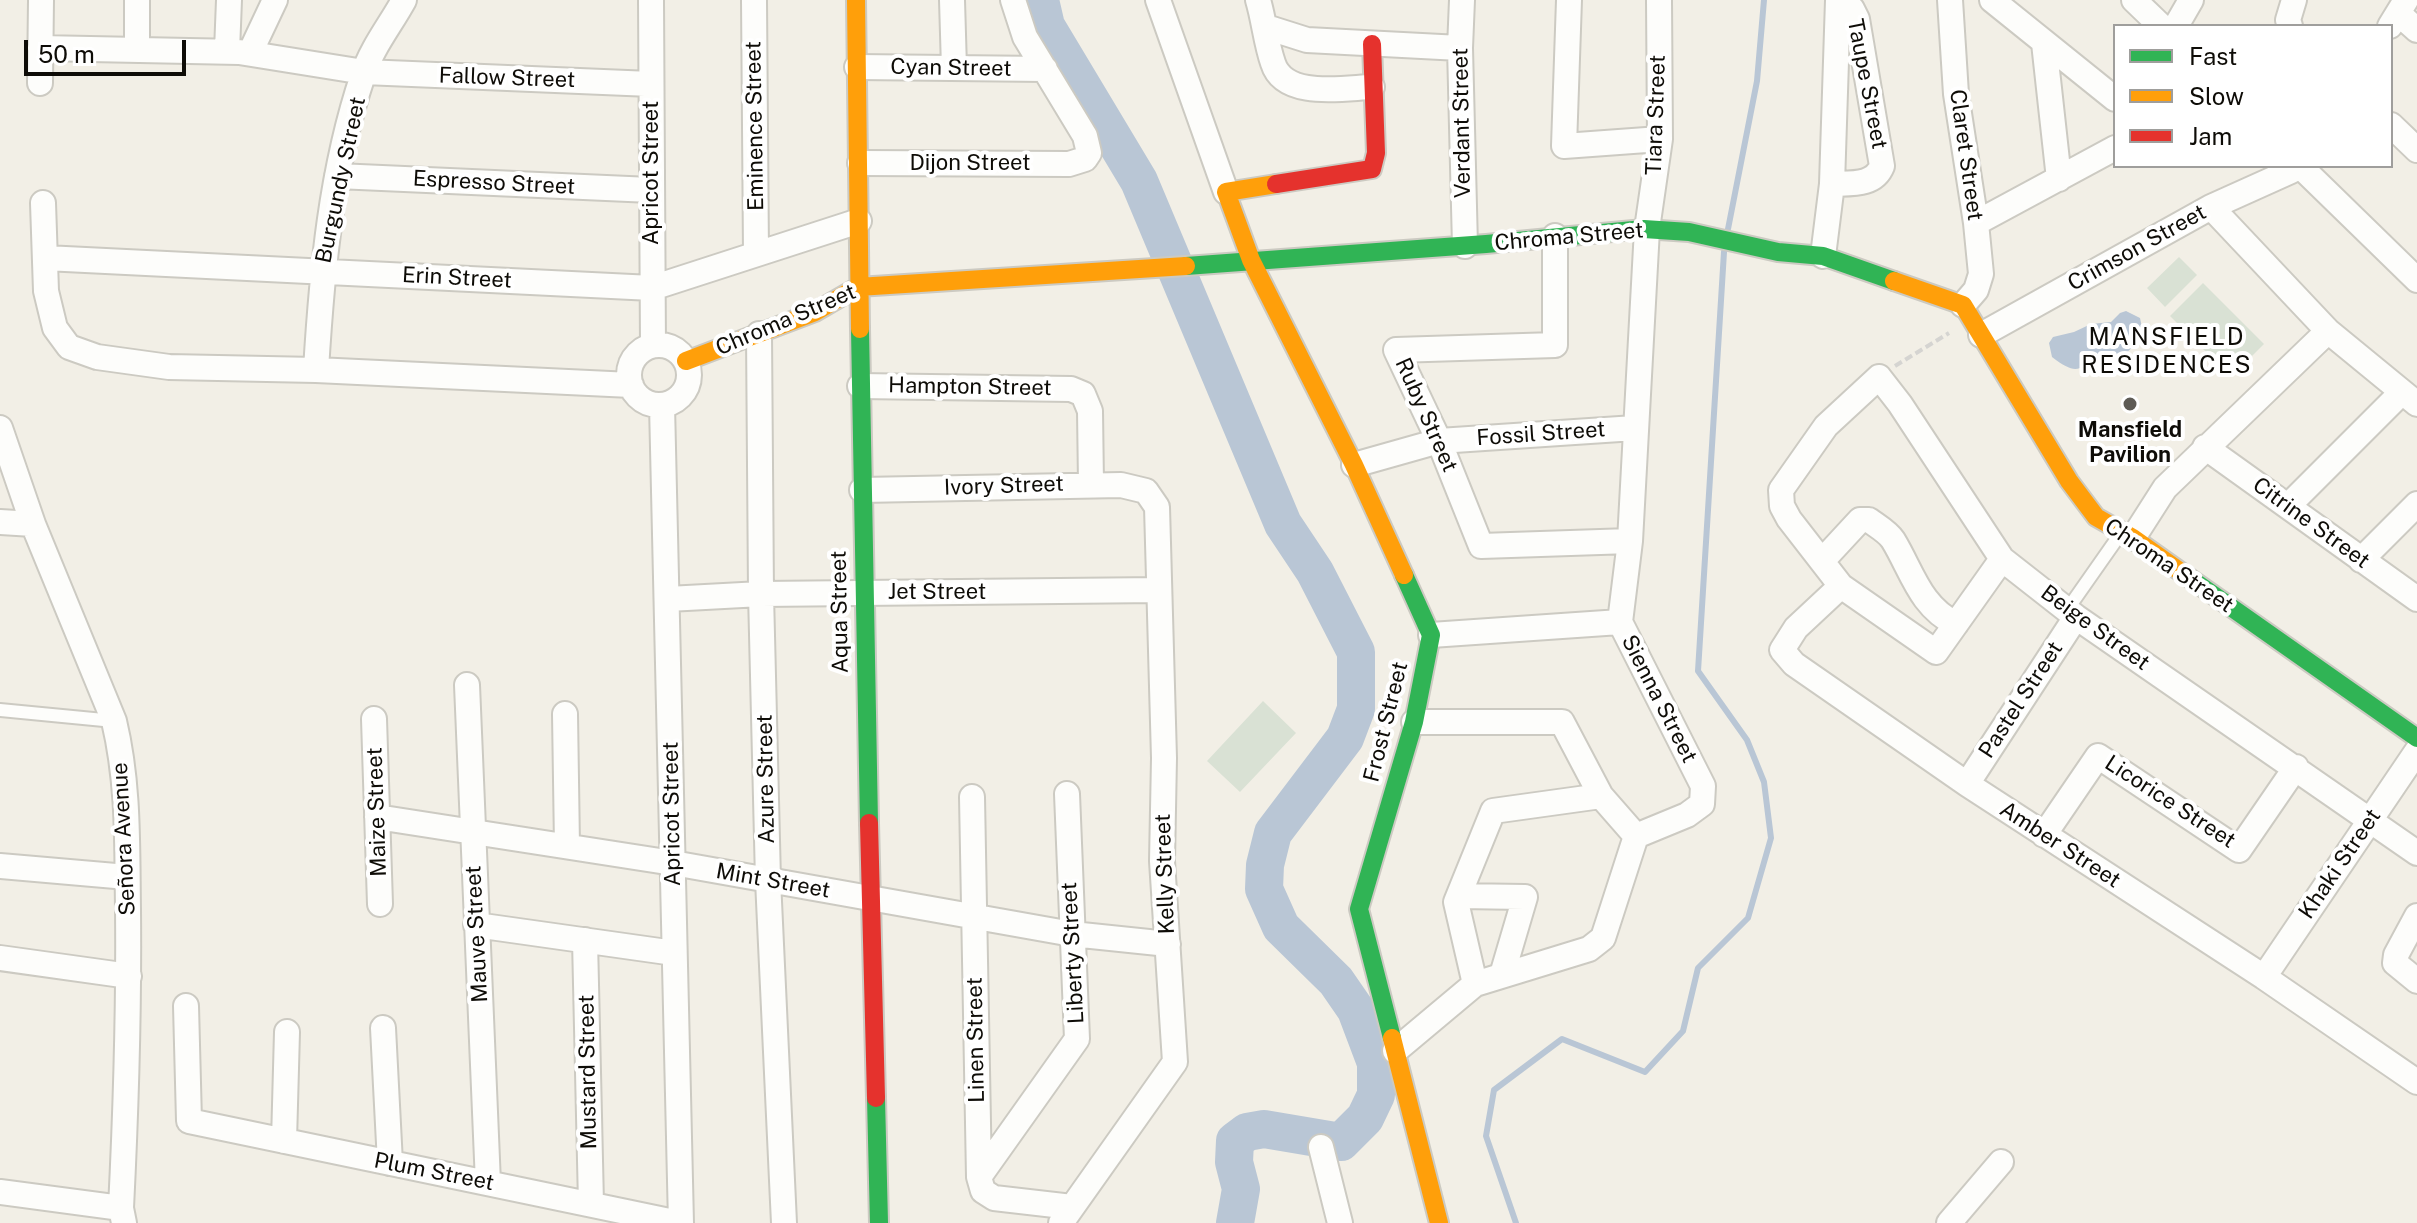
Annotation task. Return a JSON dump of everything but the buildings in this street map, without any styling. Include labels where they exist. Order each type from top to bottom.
[{"type":"street","points":[[40,83],[41,0]]},
{"type":"street","points":[[137,0],[137,50]]},
{"type":"street","points":[[229,0],[238,52]]},
{"type":"street","points":[[238,52],[275,0]]},
{"type":"street","name":"Burgundy Street","points":[[316,370],[322,271],[337,176],[364,72],[404,0]]},
{"type":"street","name":"Apricot Street","points":[[651,0],[653,345]]},
{"type":"street","name":"Eminence Street","points":[[754,0],[756,253]]},
{"type":"street","name":"Aqua Street","points":[[856,0],[863,592],[879,1223]]},
{"type":"street","points":[[952,0],[954,68]]},
{"type":"street","points":[[1013,0],[1025,37],[1045,69]]},
{"type":"street","points":[[1158,0],[1251,260],[1354,465],[1431,635],[1620,622]]},
{"type":"street","points":[[1258,0],[1279,75],[1300,86],[1317,89],[1372,87]]},
{"type":"street","name":"Verdant Street","points":[[1462,0],[1460,48],[1465,246]]},
{"type":"street","points":[[1569,0],[1564,146],[1660,139]]},
{"type":"street","name":"Tiara Street","points":[[1647,229],[1660,139],[1659,0]]},
{"type":"street","name":"Claret Street","points":[[1950,0],[1956,94],[1981,274],[1972,320]]},
{"type":"street","points":[[1992,0],[2113,97]]},
{"type":"street","points":[[2134,0],[2159,24]]},
{"type":"street","points":[[2177,24],[2191,0]]},
{"type":"street","points":[[2289,24],[2294,0]]},
{"type":"street","name":"Taupe Street","points":[[1823,256],[1832,184],[1838,1],[1852,9],[1857,19],[1882,166],[1875,177],[1864,182],[1832,184]]},
{"type":"street","points":[[2398,13],[2417,30]]},
{"type":"street","points":[[1266,27],[1307,40],[1460,48]]},
{"type":"street","points":[[2044,43],[2059,179]]},
{"type":"street","points":[[1226,192],[1372,169],[1376,153],[1372,44]]},
{"type":"street","name":"Fallow Street","points":[[40,48],[238,52],[364,72],[651,84]]},
{"type":"street","name":"Cyan Street","points":[[857,67],[1045,69]]},
{"type":"street","name":"Dijon Street","points":[[860,163],[1079,163],[1089,153],[1088,143],[1045,69]]},
{"type":"street","points":[[2393,127],[2417,150]]},
{"type":"street","points":[[1976,223],[2113,149]]},
{"type":"street","name":"Crimson Street","points":[[1972,320],[2295,168]]},
{"type":"street","points":[[2300,168],[2417,280]]},
{"type":"street","name":"Espresso Street","points":[[337,176],[651,190]]},
{"type":"street","points":[[43,203],[46,291],[55,328],[69,347],[97,357],[169,367],[316,370],[631,385]]},
{"type":"street","points":[[2211,207],[2328,331],[2409,398],[2289,505]]},
{"type":"street","name":"Erin Street","points":[[45,258],[652,288],[859,221]]},
{"type":"street","name":"Chroma Street","points":[[686,361],[833,304],[858,287],[1154,270],[1647,229],[1715,237],[1805,256],[1823,256],[1972,320],[2069,481],[2096,517],[2417,738]]},
{"type":"street","name":"Sienna Street","points":[[1636,836],[1687,815],[1702,804],[1703,786],[1620,622],[1630,541],[1647,229]]},
{"type":"street","name":"Ruby Street","points":[[1555,236],[1555,345],[1396,350],[1439,441],[1481,546],[1630,541]]},
{"type":"street","points":[[2127,536],[2165,488],[2205,447],[2328,331]]},
{"type":"street","name":"Azure Street","points":[[759,334],[768,880],[784,1223]]},
{"type":"street","points":[[653,345],[671,347],[686,361],[688,382],[684,392],[677,399],[662,405],[639,398],[628,372],[636,354],[653,345]]},
{"type":"street","points":[[1879,377],[1826,426],[1781,490],[1782,506],[1789,519],[1841,586],[1936,652],[2002,559]]},
{"type":"street","name":"Beige Street","points":[[1879,377],[2002,559],[2072,613],[2369,821]]},
{"type":"street","name":"Hampton Street","points":[[860,386],[1071,389],[1083,394],[1090,411],[1091,484]]},
{"type":"street","name":"Apricot Street","points":[[662,405],[680,1223]]},
{"type":"street","name":"Fossil Street","points":[[1354,465],[1439,441],[1635,428]]},
{"type":"street","name":"Señora Avenue","points":[[0,433],[33,524],[114,721],[127,793],[129,1049],[122,1216]]},
{"type":"street","name":"Citrine Street","points":[[2205,447],[2417,599]]},
{"type":"street","name":"Ivory Street","points":[[862,490],[1091,484],[1134,487],[1146,491]]},
{"type":"street","name":"Kelly Street","points":[[1066,1215],[1175,1062],[1162,861],[1164,758],[1157,507],[1146,491]]},
{"type":"street","points":[[2361,560],[2417,504]]},
{"type":"street","points":[[1822,561],[1860,520],[1869,520],[1892,538],[1931,606],[1942,617],[1956,624]]},
{"type":"street","points":[[0,522],[33,524]]},
{"type":"street","name":"Amber Street","points":[[1841,586],[1796,628],[1782,650],[1794,664],[1967,784],[2264,977],[2417,1082]]},
{"type":"street","name":"Jet Street","points":[[668,599],[863,592],[1159,590]]},
{"type":"street","name":"Pastel Street","points":[[1967,784],[2072,613]]},
{"type":"street","name":"Frost Street","points":[[1431,635],[1414,722],[1359,909],[1439,1223]]},
{"type":"street","name":"Mauve Street","points":[[467,685],[488,1183]]},
{"type":"street","points":[[565,714],[567,846]]},
{"type":"street","name":"Maize Street","points":[[374,719],[380,904]]},
{"type":"street","points":[[1395,1051],[1475,984],[1589,949],[1603,938],[1636,836],[1601,796],[1562,722],[1414,722]]},
{"type":"street","name":"Khaki Street","points":[[2264,977],[2417,751]]},
{"type":"street","name":"Licorice Street","points":[[2044,835],[2098,756],[2239,850],[2296,767]]},
{"type":"street","name":"Liberty Street","points":[[979,1177],[1077,1039],[1067,794]]},
{"type":"street","points":[[1475,984],[1456,902],[1493,811],[1601,796]]},
{"type":"street","name":"Linen Street","points":[[972,797],[979,1177]]},
{"type":"street","name":"Mint Street","points":[[377,817],[673,863],[1072,934],[1168,944]]},
{"type":"street","points":[[2369,821],[2417,853]]},
{"type":"street","points":[[0,866],[127,877]]},
{"type":"street","points":[[1459,896],[1525,897],[1502,975]]},
{"type":"street","points":[[2417,916],[2410,948],[2396,955],[2395,963],[2417,981]]},
{"type":"street","points":[[476,925],[674,953]]},
{"type":"street","name":"Mustard Street","points":[[585,940],[591,1204]]},
{"type":"street","points":[[0,958],[129,976]]},
{"type":"street","name":"Plum Street","points":[[186,1006],[189,1121],[680,1223]]},
{"type":"street","points":[[383,1028],[390,1163]]},
{"type":"street","points":[[284,1141],[287,1032]]},
{"type":"street","points":[[1321,1147],[1340,1223]]},
{"type":"street","points":[[1949,1223],[2001,1162]]},
{"type":"street","points":[[979,1177],[983,1191],[994,1198],[1066,1215]]},
{"type":"street","points":[[0,1192],[122,1216]]},
{"type":"lane","points":[[2072,613],[2127,536]]},
{"type":"lane","points":[[0,710],[114,721]]},
{"type":"path","points":[[1879,377],[1972,320]]},
{"type":"shaded area","points":[[2179,257],[2197,275],[2165,307],[2147,288]]},
{"type":"shaded area","points":[[2203,283],[2264,344],[2231,377],[2170,316]]},
{"type":"shaded area","points":[[1263,701],[1296,733],[1240,792],[1207,761]]},
{"type":"water","points":[[2126,311],[2140,318],[2143,332],[2126,353],[2114,357],[2099,356],[2077,369],[2067,367],[2052,357],[2049,343],[2053,337],[2091,324],[2111,322]]},
{"type":"waterway","points":[[1040,0],[1046,26],[1139,181],[1283,524],[1315,572],[1356,652],[1356,709],[1345,738],[1273,833],[1265,865],[1264,889],[1281,927],[1336,981],[1356,1010],[1376,1063],[1376,1095],[1365,1118],[1341,1142],[1264,1129],[1247,1132],[1235,1141],[1234,1162],[1241,1189],[1235,1223]]},
{"type":"waterway","points":[[1728,229],[1757,81],[1764,0]]},
{"type":"waterway","points":[[1516,1223],[1486,1136],[1494,1090],[1562,1039],[1645,1072],[1683,1031],[1698,968],[1748,918],[1771,838],[1764,782],[1747,740],[1698,671],[1724,252]]},
{"type":"traffic: fast","points":[[1186,266],[1644,229],[1689,232],[1778,252],[1823,256],[1894,281]]},
{"type":"traffic: fast","points":[[860,329],[869,823]]},
{"type":"traffic: fast","points":[[1392,1038],[1359,909],[1414,722],[1431,635],[1404,575]]},
{"type":"traffic: fast","points":[[2188,577],[2417,738]]},
{"type":"traffic: fast","points":[[876,1098],[879,1223]]},
{"type":"traffic: slow","points":[[856,0],[860,329]]},
{"type":"traffic: slow","points":[[1276,184],[1226,192],[1251,260],[1354,465],[1404,575]]},
{"type":"traffic: slow","points":[[686,361],[815,312],[858,287],[1186,266]]},
{"type":"traffic: slow","points":[[1894,281],[1963,305],[2069,481],[2096,517],[2133,538],[2188,577]]},
{"type":"traffic: slow","points":[[1392,1038],[1439,1223]]},
{"type":"traffic: jam","points":[[1276,184],[1372,169],[1376,153],[1372,44]]},
{"type":"traffic: jam","points":[[869,823],[876,1098]]},
{"type":"place","name":"Mansfield Pavilion","points":[[2130,404]]},
{"type":"district","name":"MANSFIELD RESIDENCES","points":[[2167,352]]}]
